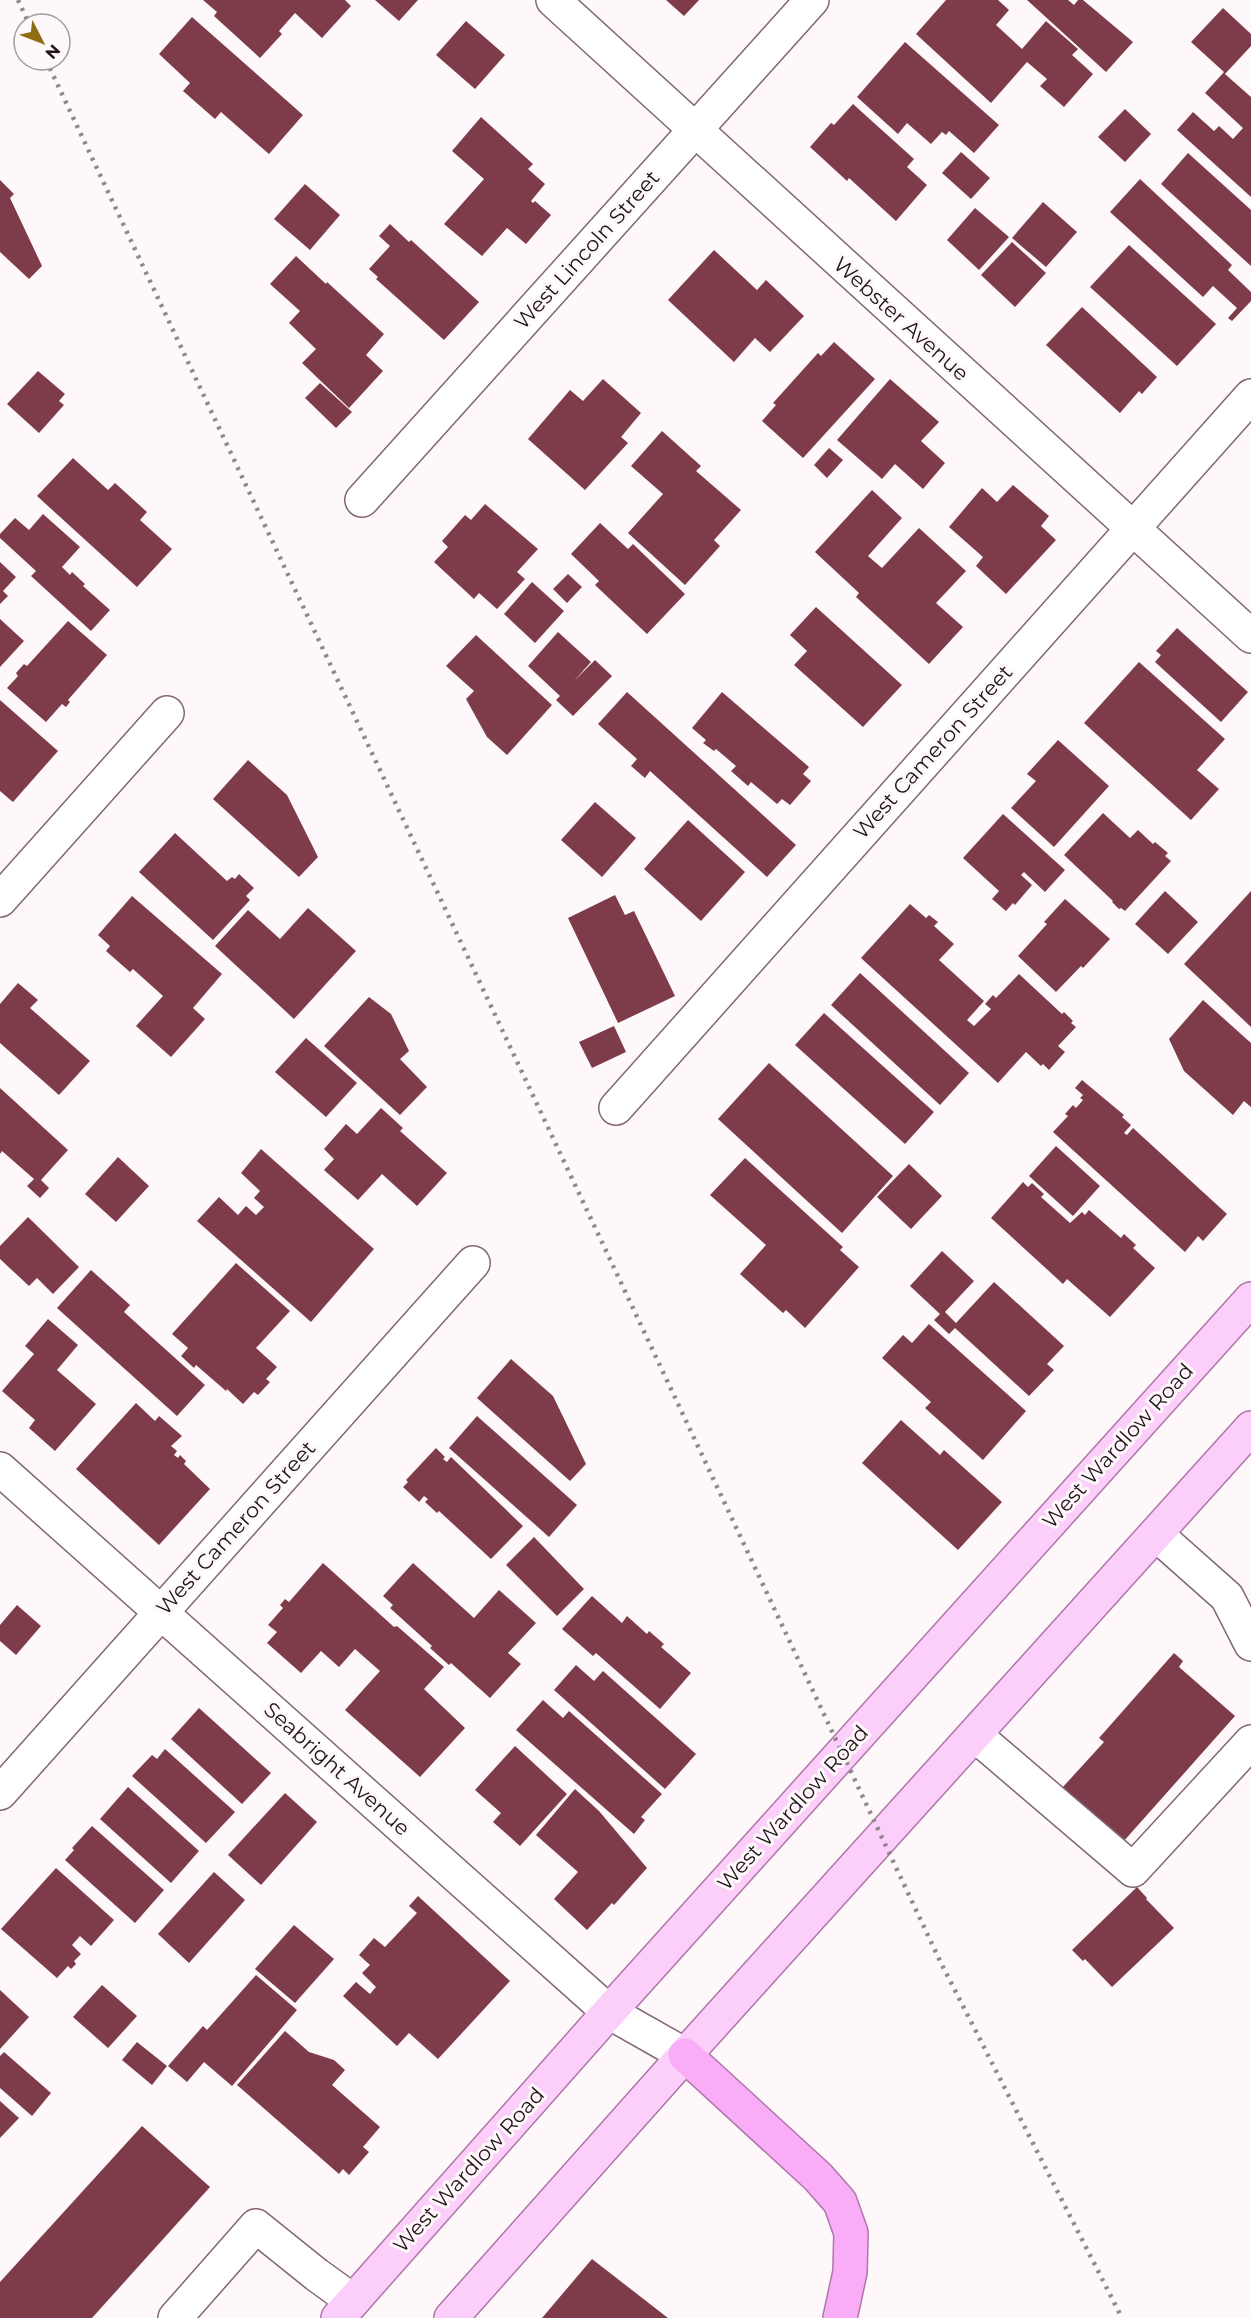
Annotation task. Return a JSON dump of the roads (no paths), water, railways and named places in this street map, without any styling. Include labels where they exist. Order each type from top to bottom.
[{"type":"highway","points":[[685,2055],[818,2177],[840,2202],[850,2233],[850,2272],[840,2318]]},
{"type":"main road","name":"West Wardlow Road","points":[[346,2309],[609,2012],[1251,1299]]},
{"type":"main road","points":[[451,2318],[1251,1428]]},
{"type":"street","name":"Webster Avenue","points":[[553,0],[1251,636]]},
{"type":"street","name":"West Lincoln Street","points":[[362,500],[812,0]]},
{"type":"street","name":"West Cameron Street","points":[[616,1108],[1251,396]]},
{"type":"street","points":[[0,900],[167,713]]},
{"type":"street","name":"West Cameron Street","points":[[0,1793],[473,1263]]},
{"type":"street","name":"Seabright Avenue","points":[[0,1469],[609,2012],[685,2055]]},
{"type":"street","points":[[1156,1534],[1227,1597],[1251,1644]]},
{"type":"street","points":[[975,1736],[1133,1870],[1251,1742]]},
{"type":"street","points":[[175,2318],[256,2226],[317,2276],[346,2309]]},
{"type":"railway","points":[[18,0],[24,12]]},
{"type":"railway","points":[[52,72],[940,1961],[1122,2318]]}]
